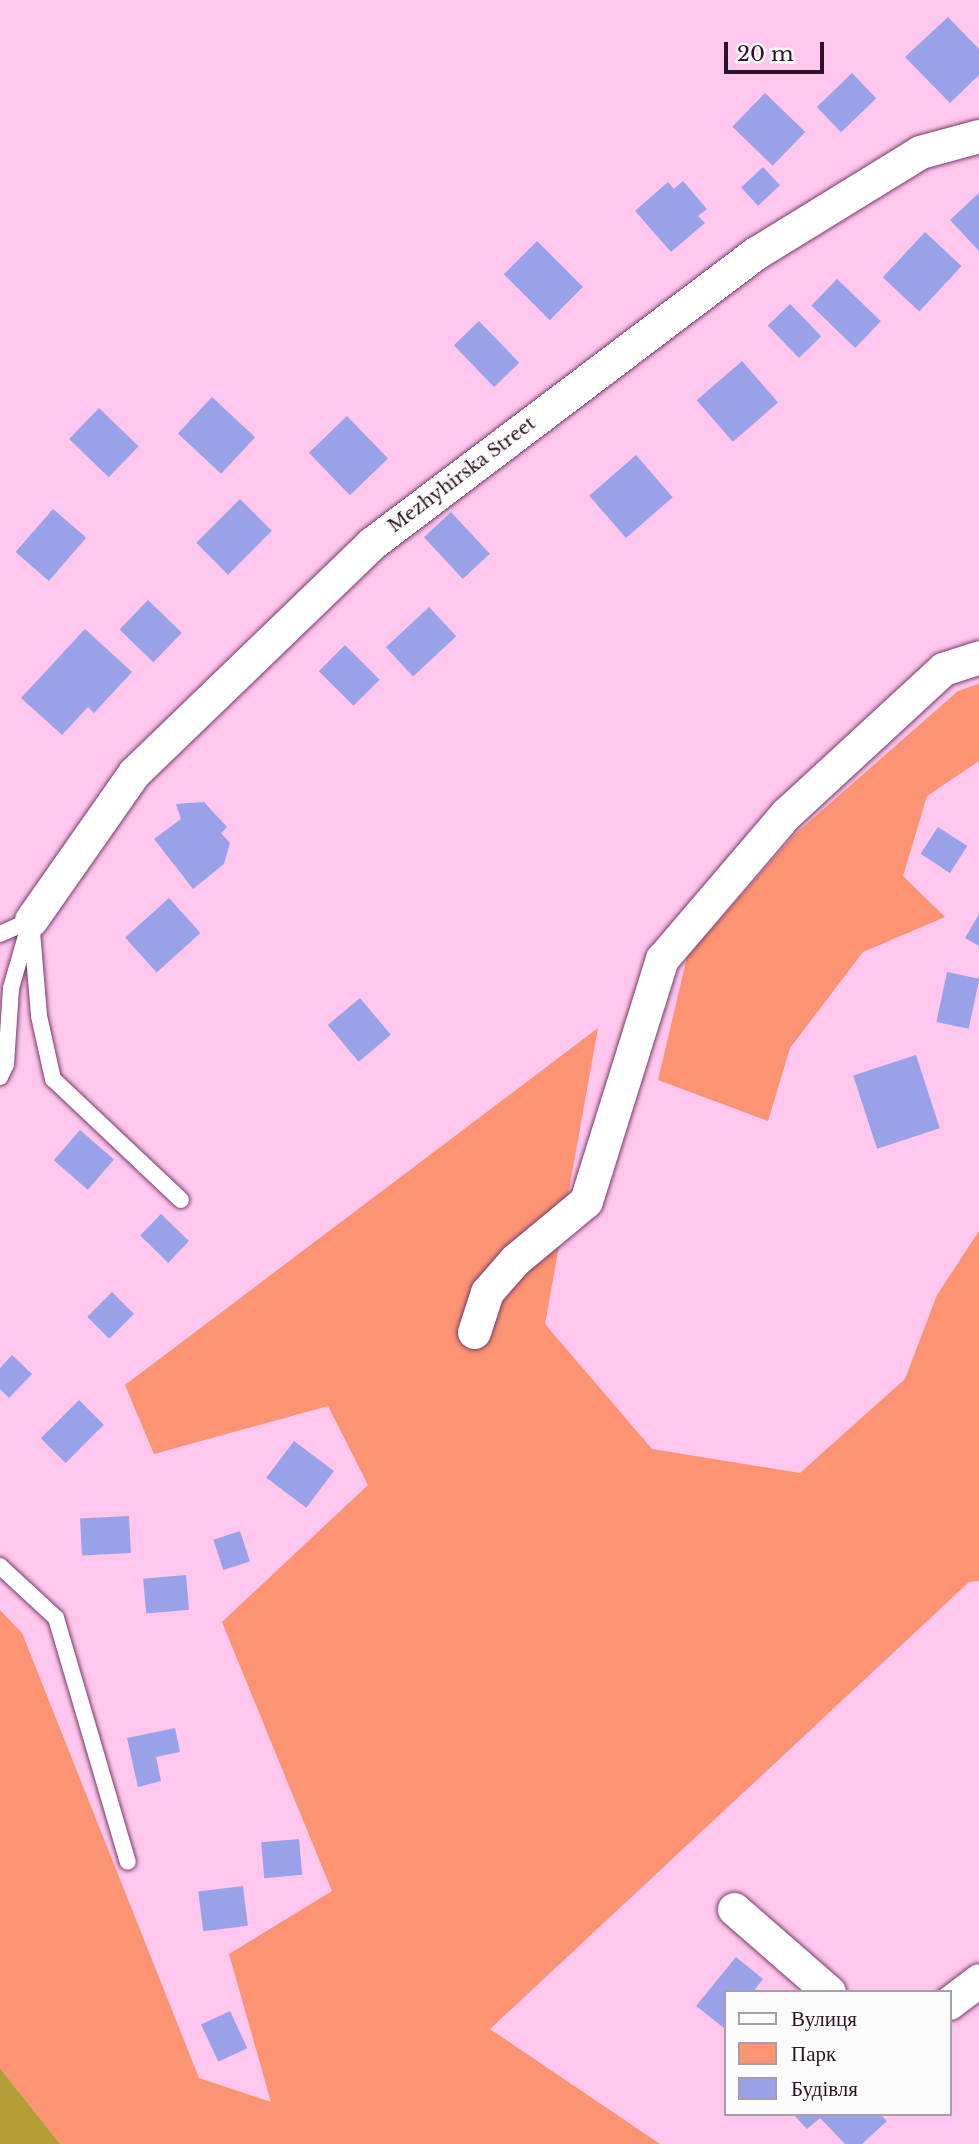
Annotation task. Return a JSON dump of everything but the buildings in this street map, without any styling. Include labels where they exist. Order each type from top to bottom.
[{"type":"street","name":"Mezhyhirska Street","points":[[31,920],[134,773],[371,544],[777,239],[920,152],[979,136]]},
{"type":"street","points":[[474,1332],[487,1292],[515,1260],[586,1201],[662,959],[786,814],[943,669],[979,657]]},
{"type":"street","points":[[734,1909],[828,1990]]},
{"type":"street","points":[[951,2001],[979,1980]]},
{"type":"lane","points":[[0,934],[31,920]]},
{"type":"lane","points":[[0,1077],[6,1064],[10,988],[31,920]]},
{"type":"lane","points":[[31,920],[39,1016],[53,1079],[181,1200]]},
{"type":"lane","points":[[0,1566],[56,1618],[128,1861]]},
{"type":"green space","points":[[979,684],[979,761],[927,796],[903,876],[945,917],[863,952],[790,1048],[768,1121],[658,1080],[687,957],[794,835],[958,691]]},
{"type":"green space","points":[[598,1028],[545,1324],[652,1449],[800,1473],[905,1379],[937,1295],[979,1231],[979,1581],[969,1582],[490,2029],[660,2144],[60,2144],[0,2068],[0,1610],[22,1633],[199,2078],[271,2102],[229,1954],[332,1891],[222,1622],[368,1485],[328,1406],[154,1454],[125,1385]]},
{"type":"shaded area","points":[[0,2068],[60,2144],[0,2144]]}]
